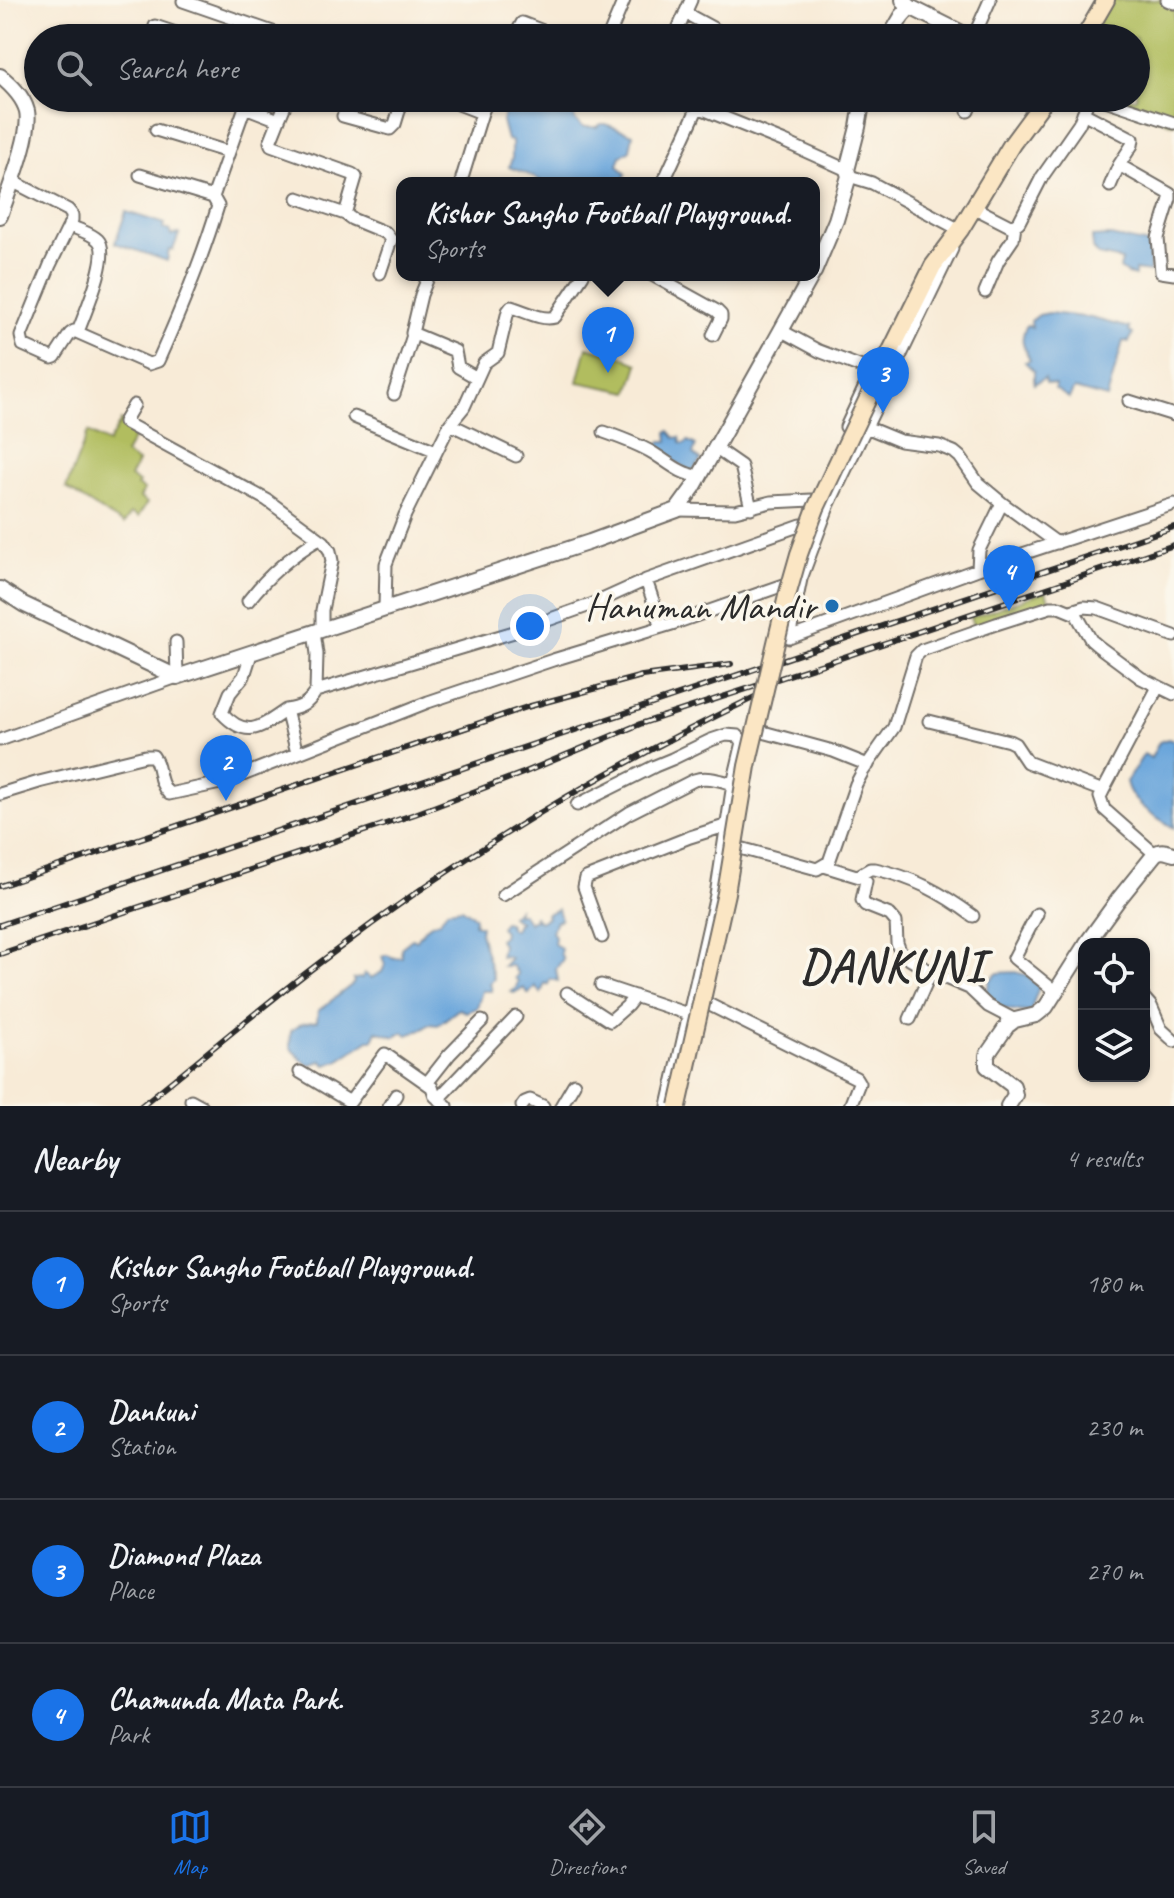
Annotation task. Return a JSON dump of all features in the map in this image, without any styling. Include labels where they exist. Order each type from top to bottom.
[{"type":"main road","points":[[1092,24],[1106,0]]},
{"type":"main road","points":[[681,1106],[726,893],[747,766],[799,554],[816,508],[933,266],[1036,112]]},
{"type":"street","points":[[614,24],[624,0]]},
{"type":"street","points":[[680,24],[691,0]]},
{"type":"street","points":[[979,24],[990,0]]},
{"type":"street","points":[[1167,0],[1174,3]]},
{"type":"street","points":[[183,1],[250,24]]},
{"type":"street","points":[[897,24],[906,4],[945,24]]},
{"type":"street","points":[[685,13],[705,24]]},
{"type":"street","points":[[0,76],[24,104]]},
{"type":"street","points":[[0,216],[27,129],[27,112]]},
{"type":"street","points":[[213,197],[243,112]]},
{"type":"street","points":[[258,112],[276,119],[280,117]]},
{"type":"street","points":[[282,112],[271,145],[354,175],[356,183],[345,214]]},
{"type":"street","points":[[343,116],[390,129],[399,112]]},
{"type":"street","points":[[666,177],[696,112]]},
{"type":"street","points":[[710,112],[831,162],[958,231]]},
{"type":"street","points":[[820,256],[836,220],[861,112]]},
{"type":"street","points":[[1141,112],[1174,123]]},
{"type":"street","points":[[462,177],[482,113]]},
{"type":"street","points":[[973,207],[1010,226],[1019,222],[1042,177],[1083,113],[1133,139],[1110,186]]},
{"type":"street","points":[[156,130],[228,152]]},
{"type":"street","points":[[1119,165],[1170,194],[1158,238],[1161,272],[1174,274]]},
{"type":"street","points":[[12,181],[72,215],[21,336],[23,345],[52,358],[74,331],[149,364],[158,361],[190,286],[217,202],[213,197],[140,175]]},
{"type":"street","points":[[298,198],[345,214],[386,233],[391,240],[380,273]]},
{"type":"street","points":[[69,225],[97,238],[102,252],[100,270],[78,332]]},
{"type":"street","points":[[985,292],[995,267],[1013,239],[1015,225]]},
{"type":"street","points":[[782,586],[801,525],[872,371],[923,273],[947,237],[958,231]]},
{"type":"street","points":[[958,231],[829,504],[801,579],[789,638],[978,569],[1174,504]]},
{"type":"street","points":[[394,394],[427,281]]},
{"type":"street","points":[[385,608],[386,564],[390,550],[450,424],[464,407],[484,363],[498,353],[508,311],[511,307],[544,318],[555,317],[579,281]]},
{"type":"street","points":[[663,281],[721,315],[713,335]]},
{"type":"street","points":[[677,510],[782,331],[808,281]]},
{"type":"street","points":[[782,331],[819,351],[872,371]]},
{"type":"street","points":[[413,335],[455,351],[458,367],[477,378]]},
{"type":"street","points":[[1129,401],[1174,415]]},
{"type":"street","points":[[134,405],[124,422],[267,500],[319,539],[330,551],[332,561],[318,630],[316,691],[310,701],[301,708],[286,710],[261,727],[251,729],[231,722],[222,713],[230,693],[244,676],[251,654]]},
{"type":"street","points":[[354,417],[436,451]]},
{"type":"street","points":[[450,424],[516,456]]},
{"type":"street","points":[[866,427],[900,441],[939,446],[954,452],[978,483],[1057,543]]},
{"type":"street","points":[[604,432],[644,448],[689,475],[699,476]]},
{"type":"street","points":[[715,448],[741,466],[751,508]]},
{"type":"street","points":[[0,740],[177,677],[590,542],[677,510],[735,511],[771,502],[812,500]]},
{"type":"street","points":[[978,569],[979,550],[1002,503]]},
{"type":"street","points":[[316,691],[514,632],[593,604],[646,580],[801,525]]},
{"type":"street","points":[[248,601],[274,570],[319,539]]},
{"type":"street","points":[[0,794],[145,756],[153,756],[157,761],[159,779],[169,794],[225,782],[428,702],[801,579]]},
{"type":"street","points":[[646,580],[662,627]]},
{"type":"street","points":[[0,589],[23,604],[177,677]]},
{"type":"street","points":[[740,848],[817,869],[829,862],[851,797],[894,727],[912,665],[922,650],[1050,607],[1076,614],[1098,646],[1134,673],[1174,694]]},
{"type":"street","points":[[1071,611],[1084,607],[1097,608],[1174,636]]},
{"type":"street","points":[[176,642],[177,677]]},
{"type":"street","points":[[1155,854],[1104,809],[1100,797],[1158,687]]},
{"type":"street","points":[[681,1106],[735,881],[750,788],[771,697]]},
{"type":"street","points":[[286,710],[297,753]]},
{"type":"street","points":[[929,721],[1009,741],[1015,744],[1027,762],[1103,791]]},
{"type":"street","points":[[763,732],[833,751],[868,765]]},
{"type":"street","points":[[577,805],[711,740],[726,735],[738,736],[743,742],[733,784],[716,895],[668,1106]]},
{"type":"street","points":[[503,895],[629,813],[694,780],[700,778],[750,788]]},
{"type":"street","points":[[602,937],[584,887],[586,878],[728,825]]},
{"type":"street","points":[[1093,938],[1118,900],[1155,854],[1164,851],[1174,854]]},
{"type":"street","points":[[824,866],[866,881],[862,900],[865,905],[890,915],[896,922],[897,943],[906,957],[931,972],[969,988],[988,1006],[1015,1020]]},
{"type":"street","points":[[858,876],[875,869],[908,877],[939,892],[973,916]]},
{"type":"street","points":[[1037,914],[1014,958],[1056,992]]},
{"type":"street","points":[[1008,1106],[1015,1095],[1013,1086],[989,1068],[986,1059],[1007,1026],[1015,1020],[1041,1012],[1078,960]]},
{"type":"street","points":[[910,1019],[931,972]]},
{"type":"street","points":[[601,985],[688,1014]]},
{"type":"street","points":[[567,993],[610,1021],[635,996]]},
{"type":"street","points":[[706,1003],[856,1078],[859,1083],[850,1106]]},
{"type":"street","points":[[1150,1005],[1161,1029],[1174,1041]]},
{"type":"street","points":[[300,1072],[353,1104],[385,1054],[432,1087],[443,1102],[516,1017]]},
{"type":"street","points":[[427,1083],[482,1021]]},
{"type":"street","points":[[561,1106],[574,1084]]},
{"type":"street","points":[[389,1106],[396,1095]]},
{"type":"street","points":[[522,1106],[530,1100],[543,1106]]},
{"type":"green space","points":[[1106,0],[1167,0],[1174,3],[1174,124],[1140,112],[1150,112],[1150,24],[1092,24]]},
{"type":"green space","points":[[587,347],[638,364],[629,392],[578,382]]},
{"type":"green space","points":[[121,421],[138,429],[125,454],[138,462],[130,477],[144,490],[140,498],[147,503],[138,517],[131,513],[124,524],[66,488],[88,432],[108,443]]},
{"type":"green space","points":[[1046,591],[1050,604],[974,628],[970,618]]},
{"type":"water","points":[[505,112],[573,112],[575,120],[583,127],[605,124],[633,134],[630,150],[621,156],[618,165],[626,174],[624,177],[534,177],[509,167],[512,141],[507,140],[502,121]]},
{"type":"water","points":[[126,212],[165,224],[163,229],[169,230],[171,235],[179,234],[173,250],[169,250],[167,261],[115,243]]},
{"type":"water","points":[[1110,236],[1149,244],[1150,272],[1135,270],[1135,276],[1127,274],[1120,269],[1122,260],[1098,255],[1093,248],[1092,237]]},
{"type":"water","points":[[1049,313],[1091,318],[1130,328],[1129,332],[1133,334],[1129,342],[1123,341],[1107,398],[1074,389],[1069,398],[1055,389],[1055,385],[1046,383],[1045,378],[1034,384],[1034,371],[1025,362],[1030,360],[1023,335],[1027,325],[1032,327],[1031,321]]},
{"type":"water","points":[[669,431],[675,438],[680,437],[681,443],[688,441],[696,445],[693,454],[701,460],[692,472],[655,449],[661,441],[668,441]]},
{"type":"water","points":[[1174,741],[1174,828],[1139,803],[1126,782],[1144,754],[1151,758],[1159,742]]},
{"type":"water","points":[[462,908],[475,917],[474,924],[481,926],[480,933],[494,979],[490,983],[492,991],[482,991],[477,1008],[466,1012],[459,1009],[438,1025],[429,1024],[408,1035],[403,1032],[395,1037],[377,1031],[373,1040],[326,1065],[322,1061],[309,1065],[290,1047],[291,1031],[301,1024],[317,1021],[318,1011],[354,983],[353,979],[362,978],[364,973],[371,978],[382,972],[385,965],[382,956],[402,957],[401,948],[412,939],[417,940],[433,923],[440,921],[447,910]]},
{"type":"water","points":[[518,909],[517,915],[522,913],[529,923],[535,920],[534,915],[539,922],[547,918],[546,914],[558,909],[561,919],[555,922],[552,932],[554,944],[561,948],[563,959],[556,969],[558,981],[550,979],[541,993],[535,986],[529,994],[523,988],[511,992],[516,988],[518,981],[515,978],[518,974],[512,966],[503,966],[510,958],[500,957],[502,945],[499,939],[504,931],[500,927],[504,922],[514,930],[520,922],[511,916]]},
{"type":"water","points":[[998,973],[1026,975],[1039,987],[1030,1012],[1007,1009],[984,1001],[990,980]]},
{"type":"railway","points":[[0,925],[1174,527]]},
{"type":"railway","points":[[0,954],[415,814],[640,724],[1174,545]]},
{"type":"railway","points":[[0,886],[527,707],[642,676],[731,664]]},
{"type":"railway","points":[[141,1106],[377,920],[483,848],[592,782],[761,694]]},
{"type":"place","name":"Kishor Sangho Football Playground.","points":[[608,373]]},
{"type":"place","name":"Diamond Plaza","points":[[883,413]]},
{"type":"place","name":"Hanuman Mandir","points":[[832,606]]},
{"type":"place","name":"Chamunda Mata Park.","points":[[1009,611]]},
{"type":"place","name":"Dankuni","points":[[226,801]]},
{"type":"district","name":"DANKUNI","points":[[893,965]]}]
